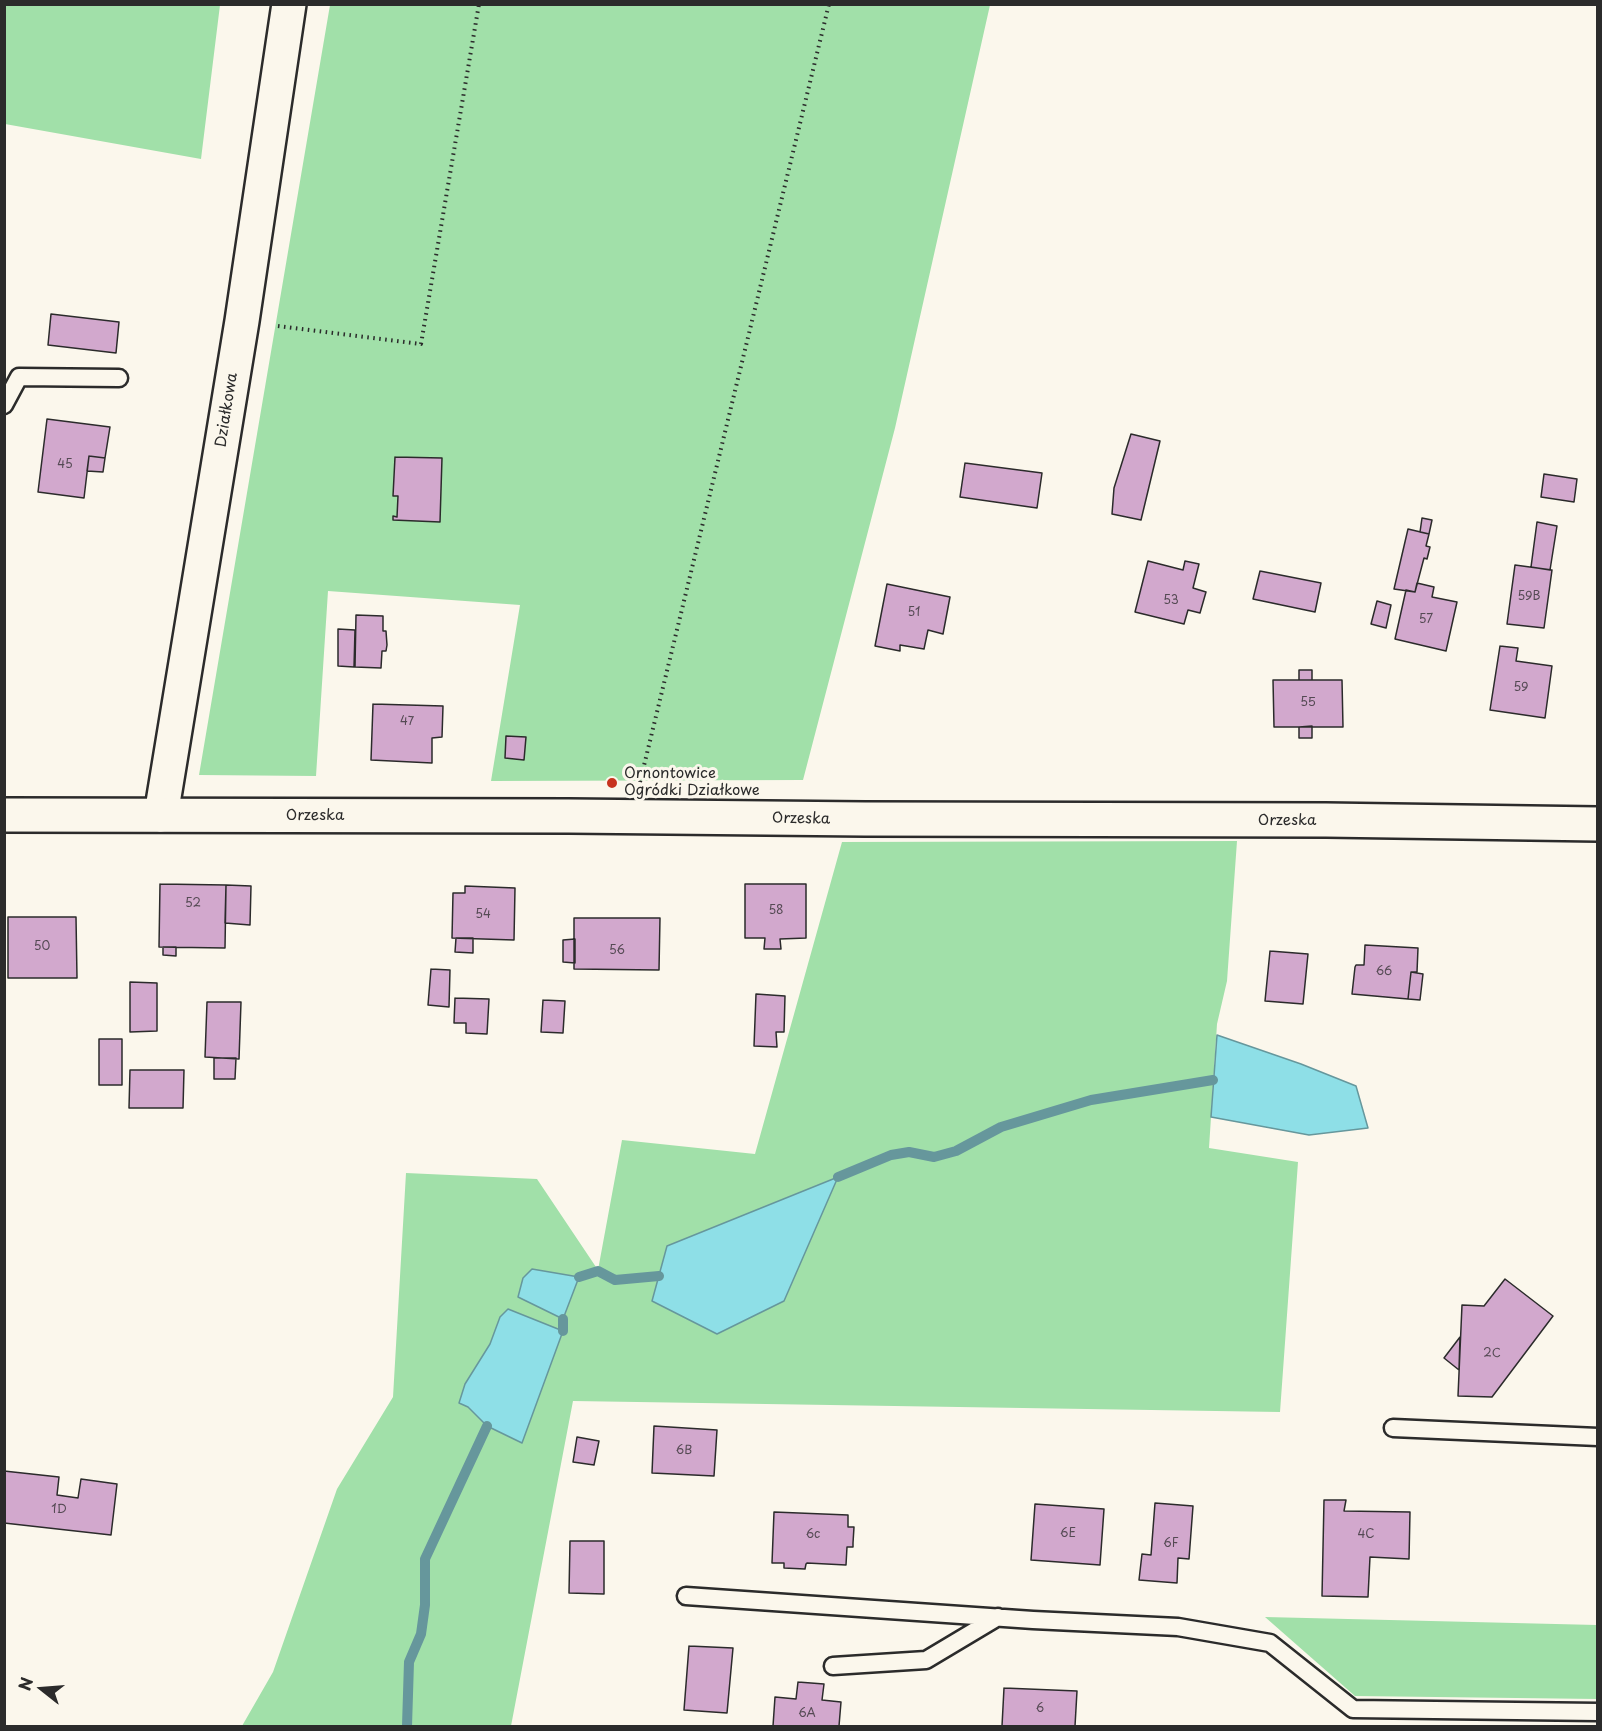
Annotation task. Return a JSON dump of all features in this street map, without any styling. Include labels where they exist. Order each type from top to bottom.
[{"type":"street","name":"Działkowa","points":[[161,815],[242,321],[290,4]]},
{"type":"street","name":"Orzeska","points":[[4,815],[1326,820],[1598,824]]},
{"type":"lane","points":[[4,405],[19,377],[119,378]]},
{"type":"lane","points":[[1393,1428],[1598,1437]]},
{"type":"lane","points":[[686,1596],[1178,1627],[1270,1642],[1353,1709],[1598,1712]]},
{"type":"lane","points":[[833,1666],[926,1660],[998,1617]]},
{"type":"path","points":[[242,321],[421,344],[479,4]]},
{"type":"path","points":[[631,818],[829,4]]},
{"type":"green space","points":[[4,5],[220,5],[201,159],[5,124]]},
{"type":"green space","points":[[330,5],[990,5],[895,428],[803,780],[491,781],[520,605],[328,591],[316,776],[199,775]]},
{"type":"green space","points":[[1237,841],[1227,981],[1217,1024],[1209,1148],[1298,1162],[1280,1412],[573,1401],[511,1726],[242,1726],[273,1672],[337,1489],[393,1397],[406,1173],[537,1179],[598,1270],[622,1140],[755,1154],[842,842]],"holes":[[[500,1317],[487,1426],[468,1407],[465,1384],[490,1344]]]},
{"type":"green space","points":[[1265,1617],[1597,1625],[1597,1699],[1355,1696]]},
{"type":"water","points":[[1217,1035],[1356,1086],[1368,1128],[1309,1135],[1211,1117]]},
{"type":"water","points":[[838,1177],[784,1301],[717,1334],[652,1301],[667,1246]]},
{"type":"water","points":[[532,1269],[579,1277],[563,1319],[518,1297],[523,1278]]},
{"type":"water","points":[[508,1309],[563,1331],[522,1443],[487,1426],[468,1407],[459,1403],[465,1384],[490,1344],[500,1317]]},
{"type":"building","points":[[51,314],[119,322],[116,353],[48,345]]},
{"type":"building","points":[[47,419],[110,427],[105,458],[89,456],[84,498],[38,492]]},
{"type":"building","points":[[1131,434],[1160,441],[1141,520],[1112,514],[1114,488]]},
{"type":"building","points":[[89,456],[105,458],[103,472],[87,471]]},
{"type":"building","points":[[395,457],[442,458],[440,522],[393,520],[393,516],[397,517],[398,496],[393,496]]},
{"type":"building","points":[[965,463],[1042,473],[1037,508],[960,497]]},
{"type":"building","points":[[1544,474],[1577,479],[1574,502],[1541,497]]},
{"type":"building","points":[[1422,518],[1432,520],[1429,534],[1420,532]]},
{"type":"building","points":[[1537,522],[1557,526],[1550,570],[1531,567]]},
{"type":"building","points":[[1408,529],[1429,534],[1426,546],[1430,547],[1427,559],[1424,558],[1415,592],[1394,589]]},
{"type":"building","points":[[1148,561],[1183,570],[1185,561],[1199,564],[1193,588],[1206,592],[1200,613],[1188,610],[1184,624],[1135,612]]},
{"type":"building","points":[[1515,565],[1552,570],[1544,628],[1507,624]]},
{"type":"building","points":[[1260,571],[1321,583],[1315,612],[1253,599]]},
{"type":"building","points":[[1417,583],[1434,587],[1432,597],[1457,602],[1446,651],[1395,639],[1406,590],[1415,592]]},
{"type":"building","points":[[887,584],[950,597],[943,634],[928,630],[924,649],[900,645],[900,651],[875,646]]},
{"type":"building","points":[[1377,601],[1391,605],[1386,628],[1371,624]]},
{"type":"building","points":[[356,615],[383,616],[383,631],[386,631],[387,645],[386,651],[382,651],[381,668],[355,667]]},
{"type":"building","points":[[338,629],[355,630],[354,667],[338,666]]},
{"type":"building","points":[[1500,646],[1518,648],[1516,661],[1552,666],[1545,718],[1490,710]]},
{"type":"building","points":[[1299,670],[1312,670],[1312,680],[1299,680]]},
{"type":"building","points":[[1273,680],[1342,680],[1343,727],[1274,727]]},
{"type":"building","points":[[373,704],[443,706],[442,737],[432,738],[432,763],[371,760]]},
{"type":"building","points":[[1312,726],[1312,738],[1299,738],[1299,727]]},
{"type":"building","points":[[506,736],[526,737],[524,760],[505,758]]},
{"type":"building","points":[[160,884],[226,885],[225,948],[159,947]]},
{"type":"building","points":[[745,884],[806,884],[806,938],[780,939],[781,949],[764,949],[765,938],[745,938]]},
{"type":"building","points":[[226,885],[251,886],[250,925],[225,923]]},
{"type":"building","points":[[465,886],[515,888],[514,940],[452,938],[453,893],[465,893]]},
{"type":"building","points":[[8,917],[76,917],[77,978],[8,978]]},
{"type":"building","points":[[574,918],[660,918],[659,970],[574,969]]},
{"type":"building","points":[[456,938],[473,938],[473,953],[455,952]]},
{"type":"building","points":[[575,939],[575,963],[563,962],[563,940]]},
{"type":"building","points":[[1365,945],[1418,948],[1417,972],[1411,972],[1408,999],[1352,994],[1355,967],[1364,965]]},
{"type":"building","points":[[163,947],[176,947],[176,956],[163,955]]},
{"type":"building","points":[[1270,951],[1308,954],[1303,1004],[1265,1001]]},
{"type":"building","points":[[431,969],[450,970],[449,1007],[428,1005]]},
{"type":"building","points":[[1411,972],[1423,974],[1420,1000],[1408,999]]},
{"type":"building","points":[[130,982],[157,983],[157,1031],[130,1032]]},
{"type":"building","points":[[756,994],[785,996],[784,1032],[776,1032],[777,1047],[754,1046]]},
{"type":"building","points":[[455,998],[489,999],[487,1034],[466,1033],[466,1023],[454,1023]]},
{"type":"building","points":[[543,1000],[565,1001],[563,1033],[541,1032]]},
{"type":"building","points":[[207,1002],[241,1002],[239,1059],[205,1057]]},
{"type":"building","points":[[99,1039],[122,1039],[122,1085],[99,1085]]},
{"type":"building","points":[[214,1058],[236,1058],[235,1079],[214,1079]]},
{"type":"building","points":[[130,1070],[184,1070],[183,1108],[129,1108]]},
{"type":"building","points":[[1505,1279],[1553,1316],[1492,1397],[1458,1396],[1462,1305],[1484,1306]]},
{"type":"building","points":[[1460,1337],[1459,1370],[1444,1358]]},
{"type":"building","points":[[654,1426],[717,1430],[714,1476],[652,1473]]},
{"type":"building","points":[[577,1437],[599,1441],[594,1465],[573,1462]]},
{"type":"building","points":[[4,1471],[59,1477],[57,1495],[78,1498],[81,1479],[117,1484],[111,1535],[4,1523]]},
{"type":"building","points":[[1324,1500],[1346,1500],[1344,1511],[1410,1512],[1409,1559],[1370,1557],[1368,1597],[1322,1596]]},
{"type":"building","points":[[1155,1503],[1193,1506],[1189,1559],[1178,1558],[1177,1583],[1139,1580],[1142,1554],[1151,1555]]},
{"type":"building","points":[[1035,1504],[1104,1509],[1100,1565],[1031,1560]]},
{"type":"building","points":[[774,1512],[848,1515],[848,1527],[854,1527],[853,1547],[847,1547],[846,1565],[807,1563],[805,1569],[784,1568],[784,1563],[772,1563]]},
{"type":"building","points":[[570,1541],[604,1541],[604,1594],[569,1593]]},
{"type":"building","points":[[689,1646],[733,1648],[727,1713],[684,1710]]},
{"type":"building","points":[[798,1682],[824,1684],[822,1700],[841,1702],[839,1726],[773,1726],[775,1697],[796,1699]]},
{"type":"building","points":[[1004,1688],[1077,1691],[1075,1726],[1002,1726]]},
{"type":"waterway","points":[[838,1177],[891,1155],[909,1152],[934,1157],[956,1151],[1001,1127],[1091,1100],[1213,1080]]},
{"type":"waterway","points":[[579,1277],[598,1271],[615,1280],[659,1276]]},
{"type":"waterway","points":[[563,1319],[563,1331]]},
{"type":"waterway","points":[[407,1726],[409,1662],[421,1634],[425,1605],[425,1559],[487,1426]]},
{"type":"place","name":"Ornontowice Ogródki Działkowe","points":[[612,783]]}]
